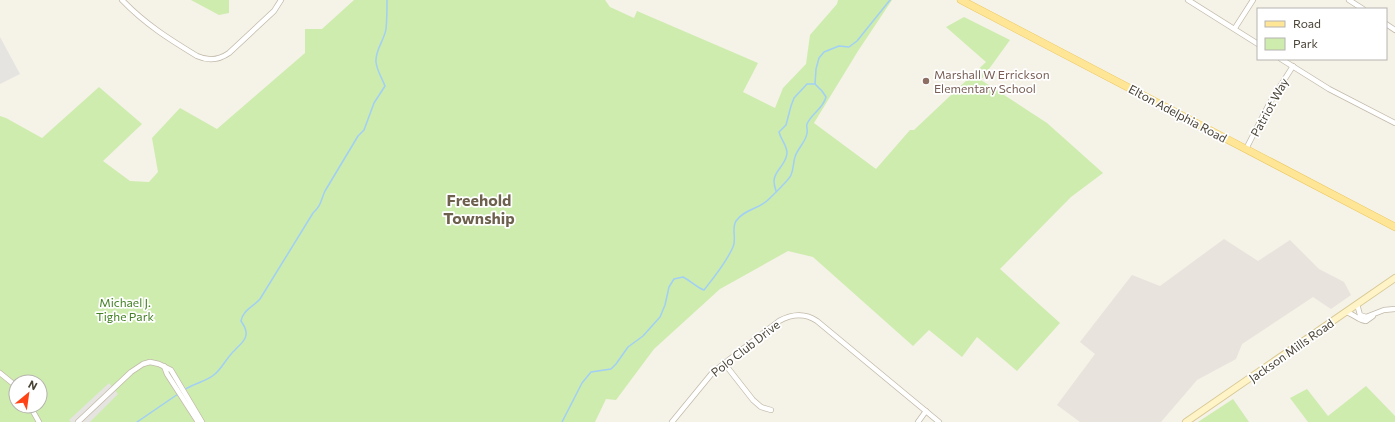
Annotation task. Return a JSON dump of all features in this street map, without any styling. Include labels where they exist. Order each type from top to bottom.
[{"type":"main road","name":"Elton Adelphia Road","points":[[963,1],[1395,227]]},
{"type":"main road","name":"Jackson Mills Road","points":[[1186,422],[1395,278]]},
{"type":"street","points":[[122,0],[144,22],[197,56],[204,59],[213,60],[223,57],[229,53],[274,11],[281,0]]},
{"type":"street","points":[[1188,0],[1257,43]]},
{"type":"street","points":[[1234,28],[1253,0]]},
{"type":"street","points":[[1349,0],[1361,8]]},
{"type":"street","points":[[1283,60],[1324,86],[1395,123]]},
{"type":"street","name":"Patriot Way","points":[[1246,149],[1269,104],[1292,66]]},
{"type":"street","points":[[1357,304],[1358,310],[1363,316],[1366,317],[1374,315]]},
{"type":"street","points":[[1346,312],[1355,315],[1362,321],[1366,321],[1384,310],[1395,309]]},
{"type":"street","name":"Polo Club Drive","points":[[672,422],[705,380],[724,363],[783,319],[797,315],[808,316],[817,321],[939,422]]},
{"type":"street","points":[[78,422],[139,366],[150,362],[164,366],[171,370],[179,389],[202,422]]},
{"type":"street","points":[[724,363],[753,400],[761,407],[771,410]]},
{"type":"street","points":[[0,373],[8,380]]},
{"type":"street","points":[[183,395],[198,422]]},
{"type":"street","points":[[918,422],[926,411]]},
{"type":"shaded area","points":[[0,37],[20,74],[0,84]]},
{"type":"shaded area","points":[[1224,239],[1258,261],[1290,240],[1319,269],[1344,282],[1351,295],[1331,309],[1313,297],[1242,344],[1236,359],[1197,380],[1161,422],[1080,422],[1057,405],[1095,354],[1080,342],[1132,275],[1160,286]]},
{"type":"shaded area","points":[[109,383],[118,394],[90,422],[71,422],[69,420]]},
{"type":"green space","points":[[191,0],[229,0],[229,13],[219,15]]},
{"type":"green space","name":"Michael J. Tighe Park","points":[[354,0],[605,0],[610,7],[634,18],[637,11],[758,63],[743,92],[775,108],[783,88],[806,64],[810,35],[837,4],[838,0],[892,0],[858,51],[814,123],[876,169],[910,130],[914,130],[986,62],[946,27],[964,17],[1010,40],[981,80],[1047,123],[1103,173],[1071,197],[1000,269],[1060,323],[1017,371],[977,337],[962,357],[929,330],[913,346],[813,257],[788,251],[720,289],[654,349],[616,400],[606,399],[595,422],[0,422],[0,116],[42,138],[99,87],[142,124],[103,161],[130,181],[149,182],[158,172],[152,138],[180,108],[217,129],[305,53],[305,29],[322,29]]},
{"type":"green space","points":[[1366,386],[1395,416],[1395,422],[1308,422],[1290,398],[1307,389],[1328,416]]},
{"type":"green space","points":[[1233,399],[1249,422],[1198,422]]},
{"type":"waterway","points":[[184,390],[208,379],[215,374],[243,342],[246,333],[241,321],[242,317],[260,299],[316,210],[325,191],[358,136],[364,130],[374,103],[385,86],[377,68],[376,58],[386,29],[387,0]]},
{"type":"waterway","points":[[815,84],[816,69],[819,58],[824,52],[839,46],[849,47],[857,41],[890,0]]},
{"type":"waterway","points":[[562,422],[582,383],[591,372],[611,369],[628,347],[643,336],[660,317],[665,305],[669,287],[674,279],[683,277],[704,290],[724,264],[733,247],[734,227],[739,217],[765,202],[781,187],[790,177],[793,170],[794,159],[806,136],[807,124],[825,101],[826,97],[815,84],[807,84],[794,98],[786,125],[779,132],[786,147],[787,153],[785,161],[775,177],[774,183],[776,191]]},
{"type":"waterway","points":[[137,422],[178,394]]},
{"type":"place","name":"Marshall W Errickson Elementary School","points":[[926,81]]},
{"type":"district","name":"Freehold Township","points":[[479,208]]}]
